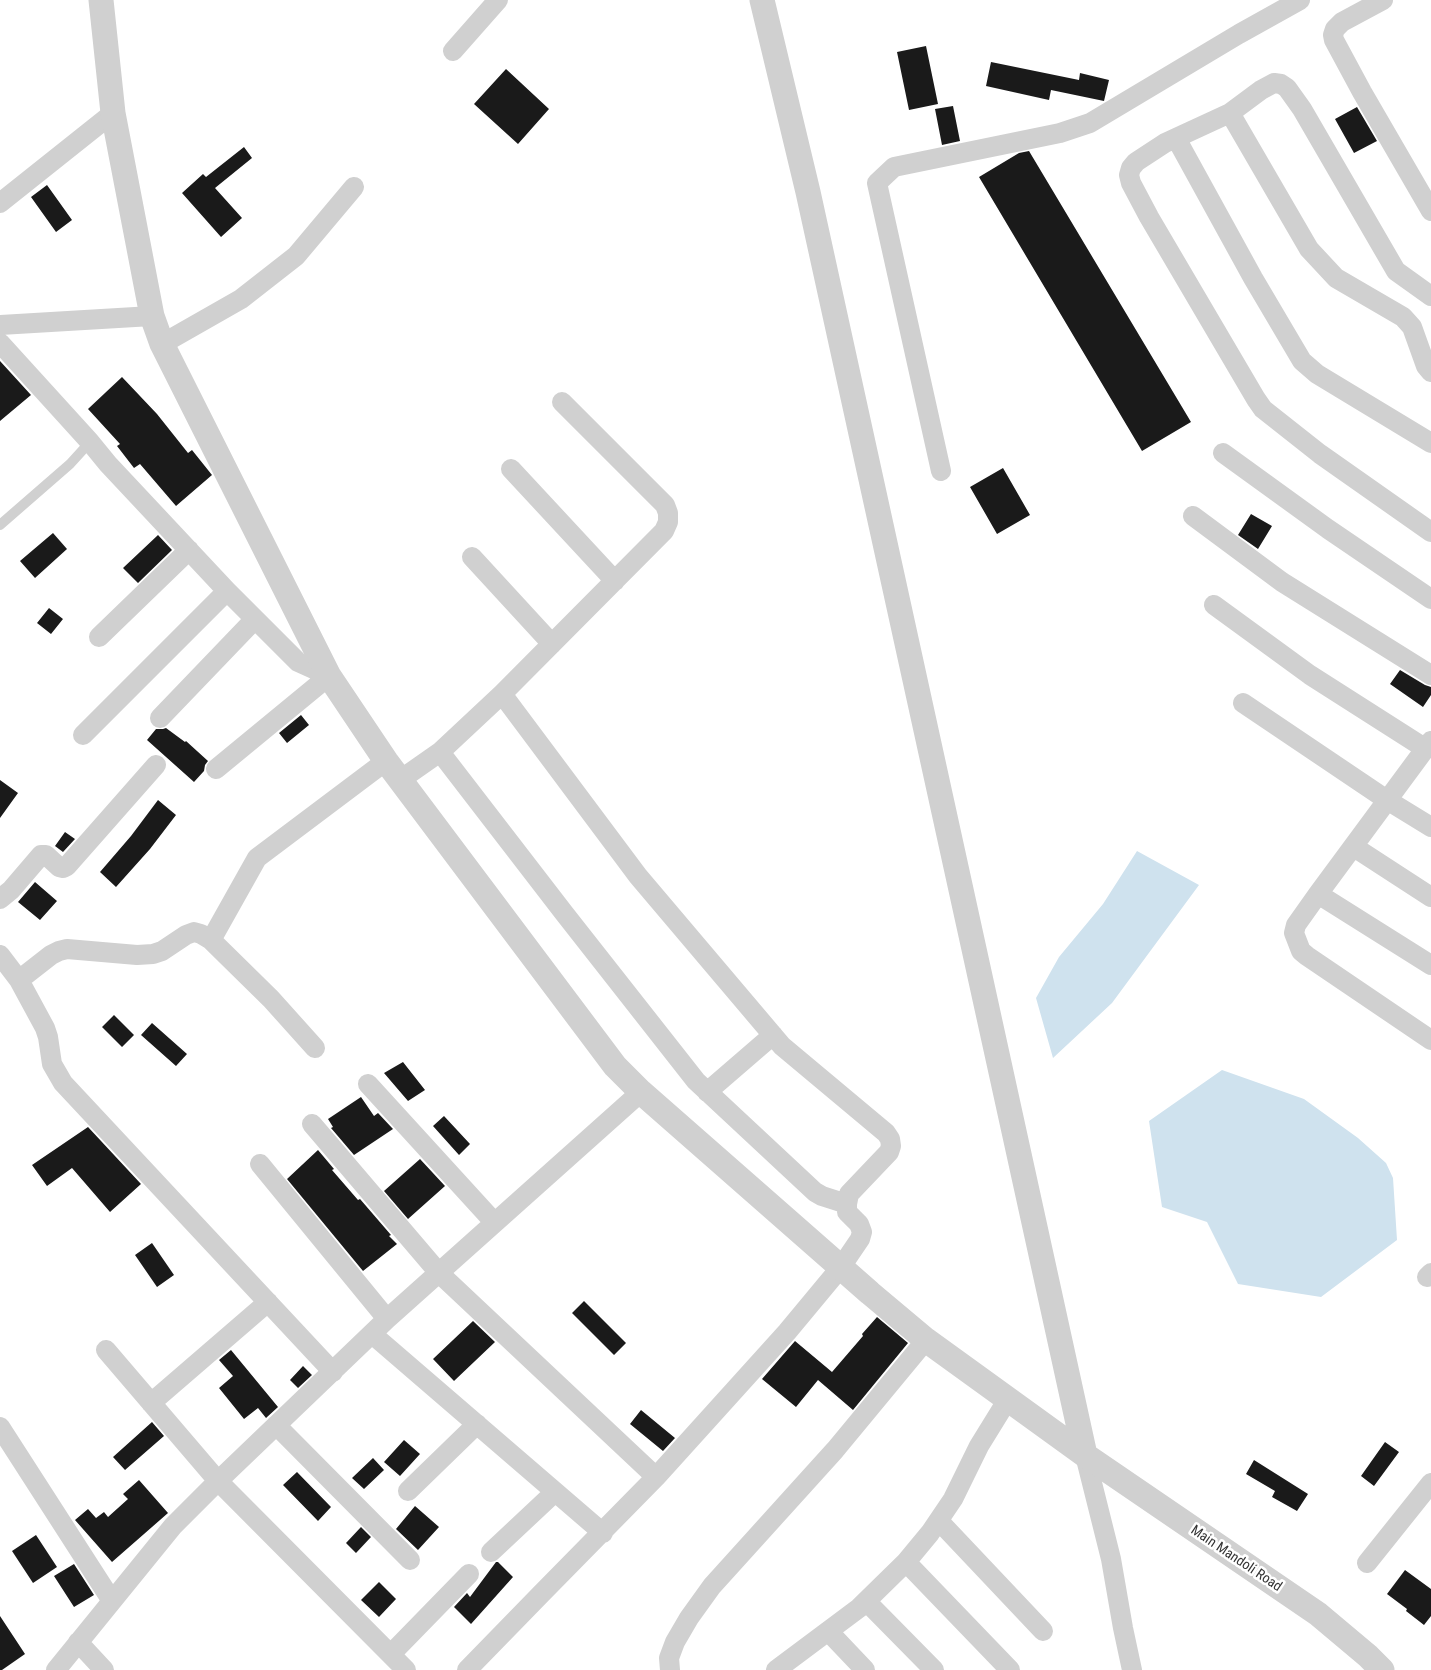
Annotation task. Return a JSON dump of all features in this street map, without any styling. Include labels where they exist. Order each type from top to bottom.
[{"type":"street","name":"Main Mandoli Road","points":[[101,0],[113,113],[152,316],[162,344],[329,676],[393,771],[615,1066],[641,1092],[926,1340],[1085,1455],[1318,1614],[1382,1670]]},
{"type":"street","points":[[453,51],[498,0]]},
{"type":"street","points":[[762,0],[808,192],[1085,1455],[1111,1559],[1132,1670]]},
{"type":"street","points":[[941,471],[877,183],[894,166],[1060,133],[1090,123],[1300,0]]},
{"type":"street","points":[[1383,0],[1342,22],[1334,29],[1334,40],[1431,211]]},
{"type":"street","points":[[1431,296],[1396,271],[1302,109],[1282,84],[1274,84],[1254,94],[1230,113],[1165,143],[1136,162],[1131,168],[1129,175],[1131,183],[1263,409],[1320,454],[1431,532]]},
{"type":"street","points":[[0,203],[113,113]]},
{"type":"street","points":[[1230,113],[1309,249],[1336,278],[1403,317],[1412,326],[1426,366],[1431,372]]},
{"type":"street","points":[[1176,138],[1253,278],[1302,362],[1317,374],[1431,443]]},
{"type":"street","points":[[162,344],[241,299],[296,256],[354,187]]},
{"type":"street","points":[[0,325],[152,316]]},
{"type":"street","points":[[0,343],[108,464],[227,591],[298,662],[329,676],[216,769]]},
{"type":"street","points":[[211,940],[256,858],[393,771],[440,752],[502,694],[664,531],[668,522],[668,513],[665,505],[562,402]]},
{"type":"street","points":[[1223,454],[1431,599]]},
{"type":"street","points":[[511,469],[615,581]]},
{"type":"street","points":[[1193,516],[1282,582],[1431,675]]},
{"type":"street","points":[[99,637],[189,550]]},
{"type":"street","points":[[472,557],[552,644]]},
{"type":"street","points":[[83,734],[227,591]]},
{"type":"street","points":[[1214,605],[1310,675],[1429,748],[1387,800],[1318,894],[1296,926],[1294,933],[1301,951],[1431,1040]]},
{"type":"street","points":[[160,718],[256,619]]},
{"type":"street","points":[[468,1670],[656,1477],[787,1332],[841,1268],[860,1239],[862,1232],[859,1224],[848,1212],[849,1194],[889,1152],[891,1146],[890,1139],[886,1134],[782,1046],[638,876],[502,694]]},
{"type":"street","points":[[1243,704],[1431,827]]},
{"type":"street","points":[[440,752],[696,1081],[815,1192],[847,1204]]},
{"type":"street","points":[[0,899],[41,855],[46,855],[59,867],[68,866],[156,764]]},
{"type":"street","points":[[1354,847],[1431,897]]},
{"type":"street","points":[[1318,894],[1431,964]]},
{"type":"street","points":[[19,980],[51,955],[67,949],[137,956],[153,954],[162,951],[186,935],[194,932],[202,934],[211,940],[315,1048]]},
{"type":"street","points":[[0,955],[19,980],[45,1028],[52,1064],[63,1083],[333,1372]]},
{"type":"street","points":[[707,1092],[773,1035]]},
{"type":"street","points":[[368,1084],[494,1222]]},
{"type":"street","points":[[56,1670],[173,1526],[218,1481],[386,1319],[641,1092]]},
{"type":"street","points":[[312,1124],[439,1273],[656,1477]]},
{"type":"street","points":[[260,1164],[386,1319]]},
{"type":"street","points":[[151,1403],[268,1302]]},
{"type":"street","points":[[372,1334],[603,1533]]},
{"type":"street","points":[[670,1670],[669,1658],[675,1642],[689,1618],[712,1586],[835,1450],[926,1340]]},
{"type":"street","points":[[106,1350],[218,1481],[406,1670]]},
{"type":"street","points":[[776,1670],[859,1608],[906,1562],[939,1521],[953,1499],[979,1446],[1008,1399]]},
{"type":"street","points":[[408,1491],[477,1424]]},
{"type":"street","points":[[276,1426],[410,1560]]},
{"type":"street","points":[[0,1427],[112,1601]]},
{"type":"street","points":[[1367,1563],[1431,1483]]},
{"type":"street","points":[[491,1552],[554,1492]]},
{"type":"street","points":[[939,1521],[1043,1631]]},
{"type":"street","points":[[906,1562],[1010,1670]]},
{"type":"street","points":[[391,1654],[468,1574]]},
{"type":"street","points":[[866,1601],[934,1670]]},
{"type":"street","points":[[828,1631],[865,1670]]},
{"type":"street","points":[[78,1642],[104,1670]]},
{"type":"lane","points":[[0,525],[70,464],[90,442]]},
{"type":"water","points":[[1137,851],[1199,885],[1112,1003],[1053,1058],[1036,998],[1059,957],[1103,904]]},
{"type":"water","points":[[1222,1070],[1304,1099],[1358,1138],[1386,1163],[1393,1178],[1397,1240],[1321,1297],[1238,1284],[1207,1222],[1162,1207],[1149,1121]]},
{"type":"building","points":[[926,46],[938,104],[909,110],[897,52]]},
{"type":"building","points":[[991,62],[1079,80],[1080,73],[1109,80],[1104,101],[1051,90],[1049,100],[986,86]]},
{"type":"building","points":[[506,69],[549,109],[518,144],[474,104]]},
{"type":"building","points":[[953,106],[960,141],[942,145],[935,109]]},
{"type":"building","points":[[1357,107],[1377,141],[1354,153],[1335,119]]},
{"type":"building","points":[[244,147],[252,158],[215,188],[242,218],[221,237],[182,193],[203,174],[206,177]]},
{"type":"building","points":[[1029,151],[1191,422],[1142,451],[979,177],[1019,153]]},
{"type":"building","points":[[47,185],[72,220],[56,232],[31,197]]},
{"type":"building","points":[[0,361],[31,395],[0,421]]},
{"type":"building","points":[[122,377],[157,414],[188,453],[192,450],[212,475],[176,506],[140,464],[134,468],[117,446],[120,444],[88,409]]},
{"type":"building","points":[[1003,468],[1030,515],[997,534],[970,487]]},
{"type":"building","points":[[1251,514],[1272,526],[1258,549],[1238,535]]},
{"type":"building","points":[[53,533],[67,549],[35,578],[20,561]]},
{"type":"building","points":[[158,535],[172,550],[138,583],[123,568]]},
{"type":"building","points":[[49,608],[63,619],[51,634],[37,623]]},
{"type":"building","points":[[1400,670],[1431,687],[1431,695],[1423,707],[1390,684]]},
{"type":"building","points":[[301,715],[309,725],[287,743],[279,733]]},
{"type":"building","points":[[166,728],[186,741],[208,761],[204,771],[194,782],[147,740],[156,729]]},
{"type":"building","points":[[0,780],[18,793],[0,818]]},
{"type":"building","points":[[158,800],[176,815],[150,849],[116,887],[100,872],[131,836]]},
{"type":"building","points":[[65,832],[75,839],[63,852],[55,846]]},
{"type":"building","points":[[35,882],[57,901],[40,920],[18,902]]},
{"type":"building","points":[[114,1015],[134,1035],[122,1047],[102,1027]]},
{"type":"building","points":[[152,1023],[187,1054],[176,1066],[141,1035]]},
{"type":"building","points":[[403,1062],[425,1090],[408,1101],[384,1073]]},
{"type":"building","points":[[361,1097],[374,1116],[378,1113],[393,1129],[354,1155],[331,1128],[333,1127],[328,1119]]},
{"type":"building","points":[[444,1116],[470,1144],[459,1155],[433,1126]]},
{"type":"building","points":[[88,1127],[141,1184],[110,1212],[72,1168],[47,1186],[32,1165]]},
{"type":"building","points":[[318,1150],[334,1169],[332,1170],[358,1200],[360,1199],[397,1244],[363,1271],[287,1179]]},
{"type":"building","points":[[420,1159],[445,1186],[408,1219],[384,1191]]},
{"type":"building","points":[[152,1243],[174,1275],[157,1287],[135,1255]]},
{"type":"building","points":[[584,1301],[626,1343],[614,1355],[572,1313]]},
{"type":"building","points":[[877,1317],[908,1343],[853,1410],[818,1380],[796,1407],[762,1379],[795,1341],[832,1372]]},
{"type":"building","points":[[473,1321],[495,1342],[454,1381],[433,1359]]},
{"type":"building","points":[[231,1350],[278,1407],[266,1418],[258,1408],[244,1419],[219,1388],[233,1376],[219,1360]]},
{"type":"building","points":[[303,1366],[312,1375],[298,1388],[290,1380]]},
{"type":"building","points":[[641,1410],[675,1438],[663,1451],[630,1424]]},
{"type":"building","points":[[152,1422],[164,1436],[125,1470],[113,1457]]},
{"type":"building","points":[[404,1440],[420,1454],[400,1476],[384,1462]]},
{"type":"building","points":[[1385,1442],[1399,1452],[1374,1486],[1361,1476]]},
{"type":"building","points":[[373,1458],[384,1470],[364,1489],[352,1478]]},
{"type":"building","points":[[1254,1460],[1308,1494],[1297,1511],[1272,1497],[1275,1491],[1246,1474]]},
{"type":"building","points":[[297,1472],[331,1507],[318,1521],[283,1485]]},
{"type":"building","points":[[139,1480],[168,1513],[112,1562],[75,1520],[88,1509],[96,1518],[104,1512],[108,1517],[128,1499],[123,1494]]},
{"type":"building","points":[[415,1506],[439,1527],[418,1550],[396,1529]]},
{"type":"building","points":[[361,1527],[371,1537],[356,1553],[346,1543]]},
{"type":"building","points":[[36,1535],[57,1567],[33,1583],[12,1551]]},
{"type":"building","points":[[496,1562],[513,1577],[471,1624],[454,1607],[467,1593],[470,1597]]},
{"type":"building","points":[[74,1564],[94,1595],[74,1607],[54,1576]]},
{"type":"building","points":[[1405,1570],[1431,1589],[1431,1616],[1424,1625],[1387,1594]]},
{"type":"building","points":[[379,1582],[396,1599],[379,1617],[361,1600]]},
{"type":"building","points":[[0,1616],[25,1654],[2,1670],[0,1670]]}]
